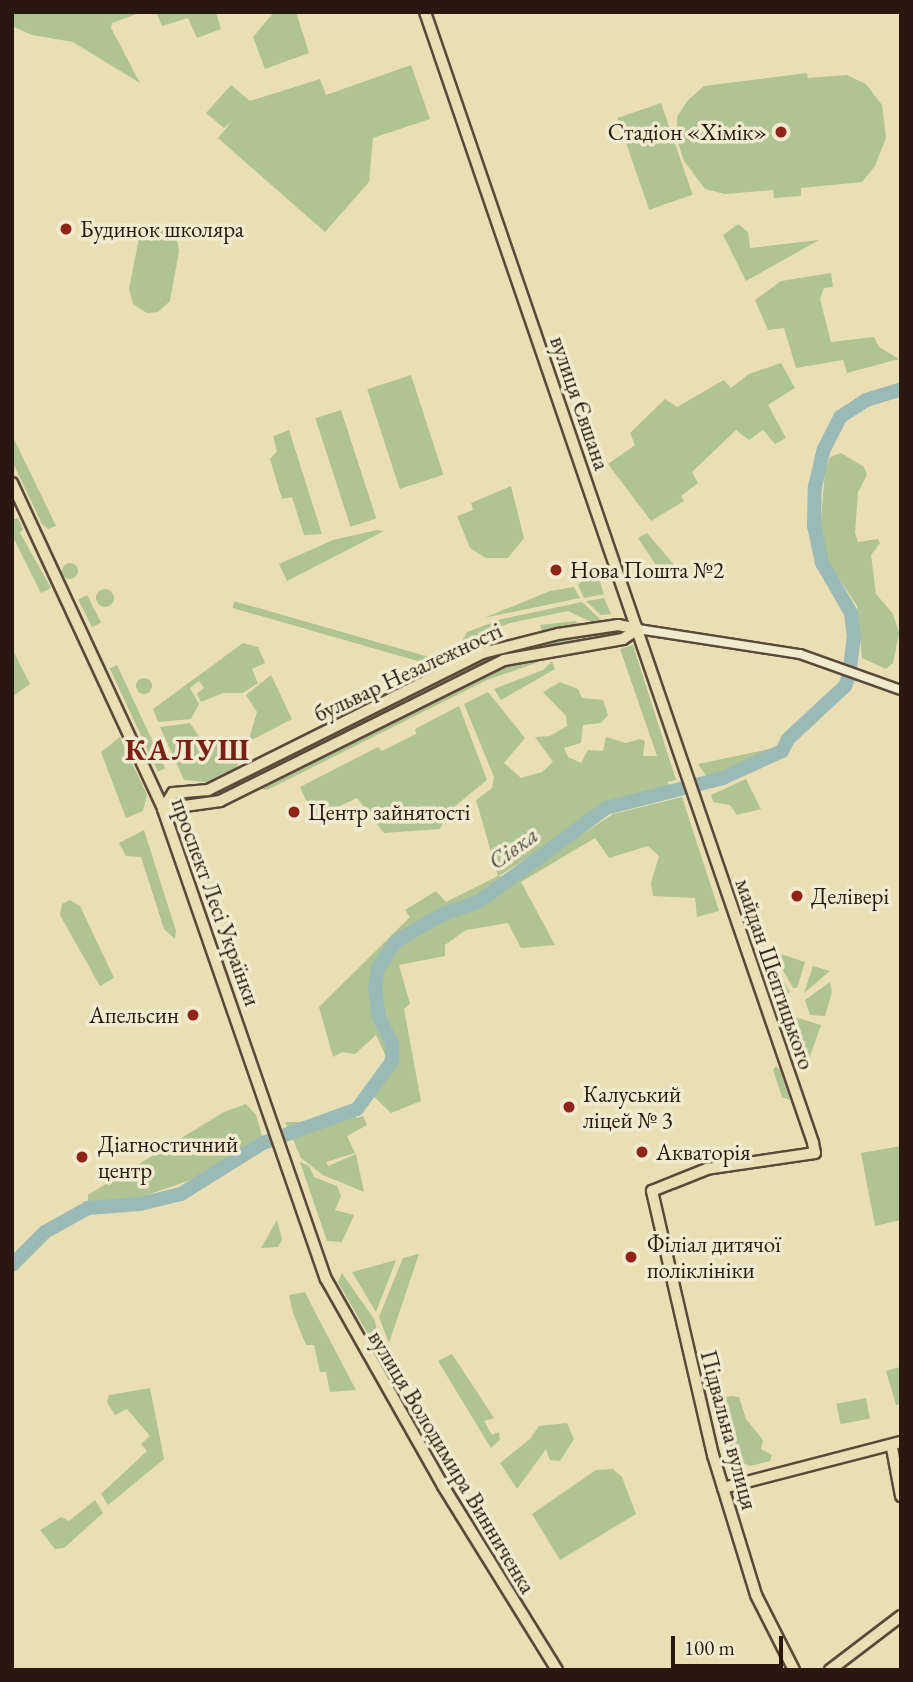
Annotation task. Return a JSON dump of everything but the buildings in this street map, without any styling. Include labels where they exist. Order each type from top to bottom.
[{"type":"main road","name":"вулиця Євшана","points":[[425,12],[697,807]]},
{"type":"main road","name":"проспект Лесі Українки","points":[[12,483],[163,809],[322,1269]]},
{"type":"main road","name":"бульвар Незалежності","points":[[173,793],[208,790],[500,647],[618,625],[638,629]]},
{"type":"main road","name":"бульвар Незалежності","points":[[163,809],[220,801],[505,660],[623,639],[638,629]]},
{"type":"main road","points":[[153,784],[173,793],[163,809]]},
{"type":"main road","points":[[171,831],[178,805]]},
{"type":"main road","name":"майдан Шептицького","points":[[652,1191],[707,1169],[815,1153],[806,1115],[697,807]]},
{"type":"main road","name":"Підвальна вулиця","points":[[652,1191],[723,1488],[755,1595],[793,1670]]},
{"type":"main road","name":"вулиця Володимира Винниченка","points":[[322,1269],[383,1384],[556,1670]]},
{"type":"main road","points":[[723,1488],[896,1445],[901,1496]]},
{"type":"main road","points":[[830,1670],[901,1616]]},
{"type":"street","points":[[638,629],[800,653],[901,690]]},
{"type":"green space","points":[[12,12],[142,12],[112,23],[111,28],[140,83],[73,42],[32,35],[12,26]]},
{"type":"green space","points":[[156,12],[216,12],[221,29],[197,38],[188,18],[162,26]]},
{"type":"green space","points":[[274,12],[296,12],[309,53],[265,69],[253,37]]},
{"type":"green space","points":[[411,65],[430,119],[373,138],[369,182],[325,232],[218,138],[232,121],[224,128],[206,113],[231,85],[250,101],[320,79],[326,95]]},
{"type":"green space","name":"Стадіон «Хімік»","points":[[807,73],[808,78],[847,75],[866,84],[882,105],[886,138],[875,166],[862,182],[801,188],[801,196],[774,198],[773,190],[725,194],[705,189],[684,161],[677,140],[677,117],[687,101],[704,86]]},
{"type":"green space","points":[[661,103],[693,195],[649,210],[618,118]]},
{"type":"green space","points":[[738,224],[748,232],[750,248],[819,240],[746,281],[723,235]]},
{"type":"green space","points":[[162,226],[176,235],[179,251],[170,301],[158,312],[147,313],[133,304],[129,289],[139,238],[151,227]]},
{"type":"green space","points":[[831,273],[833,287],[824,288],[820,299],[831,342],[874,337],[879,347],[899,359],[847,373],[843,360],[796,368],[784,328],[768,330],[755,300],[781,281]]},
{"type":"green space","points":[[781,363],[795,388],[768,405],[786,438],[775,444],[763,430],[749,440],[736,430],[692,472],[698,483],[681,496],[684,501],[651,521],[608,464],[635,445],[630,433],[665,399],[677,407],[724,380],[731,388],[749,374]]},
{"type":"green space","points":[[411,375],[443,475],[400,489],[367,389]]},
{"type":"green space","points":[[341,410],[376,518],[351,527],[315,418]]},
{"type":"green space","points":[[289,430],[322,534],[304,535],[292,497],[282,499],[270,459],[277,451],[273,436]]},
{"type":"green space","points":[[12,435],[56,526],[48,529],[42,524],[12,461]]},
{"type":"green space","points":[[841,453],[864,467],[867,475],[858,492],[855,533],[858,542],[878,539],[880,543],[871,555],[876,594],[893,614],[899,633],[893,663],[886,669],[862,658],[857,606],[829,563],[820,532],[825,472],[830,457]]},
{"type":"green space","points":[[511,486],[524,538],[508,558],[486,558],[470,548],[457,516],[473,510],[471,503]]},
{"type":"green space","points":[[18,518],[23,529],[20,533],[51,588],[41,593],[12,535],[12,520]]},
{"type":"green space","points":[[377,530],[384,531],[287,581],[279,564],[333,540]]},
{"type":"green space","points":[[647,533],[676,567],[663,576],[638,538]]},
{"type":"green space","points":[[70,563],[76,565],[76,577],[70,579],[64,577],[62,571],[64,565]]},
{"type":"green space","points":[[595,568],[604,594],[584,598],[578,585]]},
{"type":"green space","points":[[574,587],[580,598],[484,618],[550,591]]},
{"type":"green space","points":[[101,589],[109,589],[114,598],[112,605],[101,607],[96,602],[96,594]]},
{"type":"green space","points":[[87,595],[101,623],[92,627],[78,600]]},
{"type":"green space","points":[[604,598],[611,614],[601,615],[586,601]]},
{"type":"green space","points":[[234,601],[443,661],[441,668],[232,608]]},
{"type":"green space","points":[[582,602],[603,622],[593,623],[568,611],[510,623],[462,641],[467,632],[502,619]]},
{"type":"green space","points":[[575,621],[579,624],[542,631],[540,625]]},
{"type":"green space","points":[[618,629],[620,635],[546,646],[545,641]]},
{"type":"green space","points":[[243,643],[258,647],[265,663],[252,669],[258,683],[243,693],[223,693],[201,702],[197,694],[204,688],[199,681],[190,688],[199,704],[191,719],[158,722],[153,709]]},
{"type":"green space","points":[[633,645],[676,780],[667,782],[670,786],[665,793],[602,803],[582,823],[499,876],[513,880],[613,814],[682,797],[719,911],[697,917],[695,898],[653,896],[651,883],[659,856],[648,846],[609,858],[595,838],[521,882],[555,945],[521,948],[508,923],[466,930],[445,945],[445,956],[399,965],[410,1004],[404,1009],[421,1101],[391,1113],[367,1090],[382,1071],[386,1057],[376,1035],[355,1054],[342,1052],[333,1057],[319,1007],[410,917],[405,910],[436,891],[446,902],[498,876],[476,800],[492,788],[494,777],[464,704],[488,692],[525,738],[504,763],[521,778],[542,772],[553,762],[535,737],[550,736],[567,726],[566,716],[543,692],[560,682],[578,689],[582,698],[603,700],[608,715],[601,723],[583,725],[581,743],[564,748],[568,757],[581,763],[588,750],[603,751],[606,737],[626,743],[640,739],[645,741],[643,756],[657,756],[620,649]]},
{"type":"green space","points":[[518,647],[519,651],[481,665],[213,796],[484,659]]},
{"type":"green space","points":[[12,649],[30,684],[12,697]]},
{"type":"green space","points":[[541,656],[536,663],[487,680],[267,790],[257,788],[497,669]]},
{"type":"green space","points":[[552,661],[555,669],[501,700],[494,689],[543,670]]},
{"type":"green space","points":[[117,665],[165,768],[158,772],[110,668]]},
{"type":"green space","points":[[271,675],[292,719],[248,742],[257,712],[246,695]]},
{"type":"green space","points":[[141,678],[147,678],[152,686],[150,692],[141,694],[136,689],[136,683]]},
{"type":"green space","points":[[459,706],[487,780],[449,811],[440,829],[384,833],[357,798],[314,818],[300,787],[378,747],[382,751],[416,734],[415,729]]},
{"type":"green space","points":[[190,723],[200,738],[231,737],[242,745],[237,767],[206,782],[184,780],[160,727]]},
{"type":"green space","points":[[120,737],[147,795],[143,811],[126,818],[101,752]]},
{"type":"green space","points":[[779,747],[746,768],[709,780],[698,764]]},
{"type":"green space","points":[[746,779],[761,809],[737,815],[730,805],[713,802],[711,795]]},
{"type":"green space","points":[[144,830],[176,931],[175,939],[164,929],[141,857],[126,856],[119,843]]},
{"type":"green space","points":[[70,900],[80,906],[114,978],[100,986],[60,915],[62,904]]},
{"type":"green space","points":[[765,950],[790,992],[777,1003],[761,956]]},
{"type":"green space","points":[[772,951],[805,962],[797,988],[793,988]]},
{"type":"green space","points":[[813,966],[830,971],[804,993]]},
{"type":"green space","points":[[830,982],[832,992],[825,1016],[810,1015],[805,1000]]},
{"type":"green space","points":[[795,1017],[821,1025],[805,1070],[800,1068],[788,1035]]},
{"type":"green space","points":[[776,1066],[780,1070],[790,1100],[782,1097],[773,1070]]},
{"type":"green space","points":[[246,1104],[256,1115],[262,1136],[199,1177],[139,1198],[88,1204],[88,1195],[224,1112]]},
{"type":"green space","points":[[356,1104],[356,1118],[363,1116],[367,1125],[347,1136],[355,1153],[326,1162],[328,1166],[356,1154],[364,1192],[323,1175],[301,1158],[285,1122],[302,1122]]},
{"type":"green space","points":[[901,1146],[901,1220],[875,1226],[861,1153]]},
{"type":"green space","points":[[300,1162],[309,1166],[314,1177],[337,1186],[341,1196],[335,1210],[354,1215],[342,1242],[327,1241]]},
{"type":"green space","points":[[277,1220],[282,1239],[278,1247],[261,1248]]},
{"type":"green space","points":[[419,1254],[389,1343],[379,1317],[403,1258]]},
{"type":"green space","points":[[396,1260],[376,1312],[352,1272]]},
{"type":"green space","points":[[342,1273],[374,1319],[385,1357],[381,1357],[338,1282]]},
{"type":"green space","points":[[305,1292],[356,1390],[330,1392],[326,1372],[320,1372],[314,1345],[306,1345],[293,1313],[289,1295]]},
{"type":"green space","points":[[452,1354],[494,1418],[484,1421],[492,1435],[499,1432],[500,1440],[491,1448],[438,1361]]},
{"type":"green space","points":[[900,1367],[901,1404],[896,1405],[886,1371]]},
{"type":"green space","points":[[150,1388],[164,1459],[108,1505],[101,1494],[147,1451],[141,1444],[150,1436],[127,1409],[115,1415],[107,1402],[109,1395]]},
{"type":"green space","points":[[730,1396],[739,1397],[746,1419],[763,1440],[761,1449],[772,1455],[770,1461],[750,1466],[736,1460],[739,1451],[727,1446],[725,1427],[715,1418],[713,1402]]},
{"type":"green space","points":[[866,1398],[870,1419],[841,1424],[837,1404]]},
{"type":"green space","points":[[567,1423],[574,1439],[560,1461],[550,1460],[546,1449],[517,1489],[500,1463],[530,1439],[539,1426]]},
{"type":"green space","points":[[613,1469],[622,1477],[636,1514],[560,1560],[532,1514],[596,1470]]},
{"type":"green space","points":[[95,1500],[103,1513],[64,1548],[55,1549],[40,1530],[61,1517],[69,1521]]},
{"type":"waterway","name":"Сівка","points":[[12,1265],[45,1232],[88,1208],[140,1204],[181,1194],[263,1143],[357,1109],[392,1061],[392,1044],[379,1017],[375,989],[378,968],[396,941],[443,914],[480,901],[606,808],[723,778],[782,751],[788,739],[845,686],[849,676],[854,638],[851,613],[822,563],[814,526],[815,487],[824,449],[840,417],[866,400],[901,389]]},
{"type":"place","name":"Стадіон «Хімік»","points":[[781,132]]},
{"type":"place","name":"Будинок школяра","points":[[66,229]]},
{"type":"place","name":"Нова Пошта №2","points":[[556,570]]},
{"type":"place","name":"Центр зайнятості","points":[[294,812]]},
{"type":"place","name":"Делівері","points":[[797,896]]},
{"type":"place","name":"Апельсин","points":[[193,1015]]},
{"type":"place","name":"Калуський ліцей № 3","points":[[569,1107]]},
{"type":"place","name":"Акваторія","points":[[642,1152]]},
{"type":"place","name":"Діагностичний центр","points":[[82,1157]]},
{"type":"place","name":"Філіал дитячої поліклініки","points":[[631,1257]]},
{"type":"district","name":"КАЛУШ","points":[[188,750]]}]
